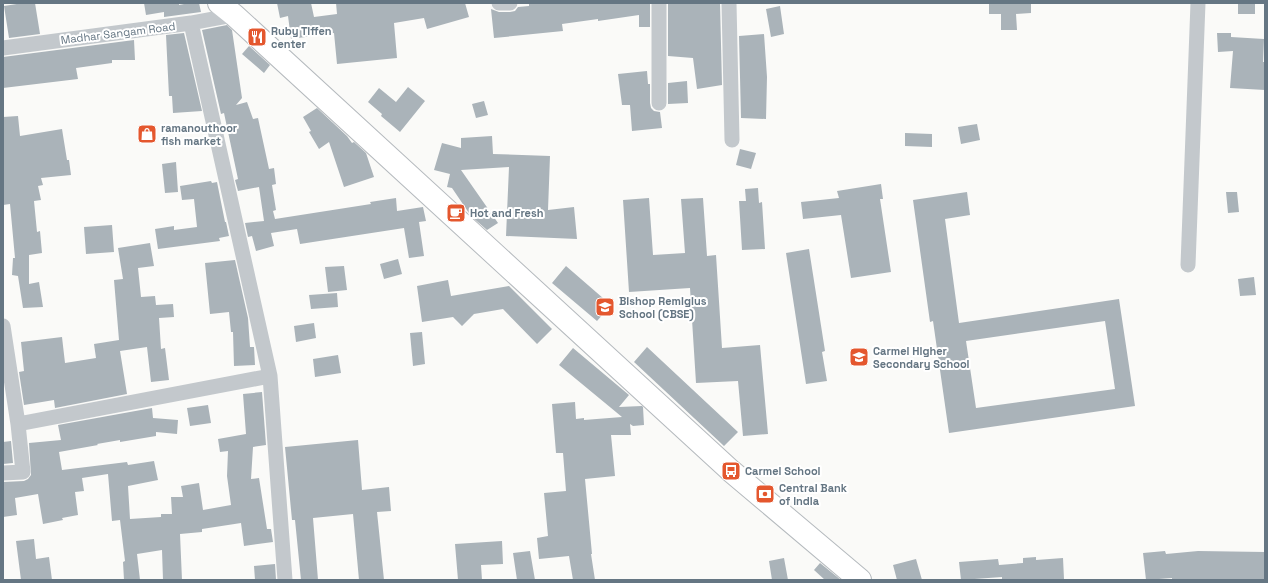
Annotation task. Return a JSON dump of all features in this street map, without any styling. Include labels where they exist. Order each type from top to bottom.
[{"type":"main road","points":[[226,9],[725,466],[860,580]]},
{"type":"street","points":[[499,3],[510,3]]},
{"type":"street","points":[[659,3],[659,103]]},
{"type":"street","points":[[729,3],[732,140]]},
{"type":"street","points":[[1188,265],[1198,3]]},
{"type":"street","name":"Madhar Sangam Road","points":[[3,48],[191,23],[226,9]]},
{"type":"street","points":[[191,23],[270,376],[285,580]]},
{"type":"street","points":[[3,326],[18,424],[23,472],[3,473]]},
{"type":"street","points":[[18,424],[270,376]]},
{"type":"building","points":[[35,3],[40,34],[9,38],[4,6]]},
{"type":"building","points":[[144,3],[179,3],[179,5],[199,3],[201,12],[164,17],[164,12],[146,15]]},
{"type":"building","points":[[277,3],[311,3],[314,17],[337,14],[336,3],[465,3],[469,17],[427,29],[424,18],[394,23],[397,58],[337,64],[334,33],[291,39],[288,16],[280,18]]},
{"type":"building","points":[[529,3],[650,3],[650,27],[639,27],[639,15],[562,24],[563,31],[494,38],[491,9],[499,12],[510,12],[515,11],[518,7],[529,6]]},
{"type":"building","points":[[668,3],[720,3],[722,85],[697,89],[693,58],[668,56]]},
{"type":"building","points":[[989,3],[1031,3],[1031,13],[1016,14],[1017,30],[1001,30],[1001,14],[989,14]]},
{"type":"building","points":[[1238,3],[1255,3],[1255,14],[1238,14]]},
{"type":"building","points":[[780,6],[784,34],[771,37],[766,9]]},
{"type":"building","points":[[227,25],[232,30],[242,98],[236,105],[247,102],[253,119],[258,118],[269,169],[274,168],[276,184],[272,185],[276,210],[273,211],[275,219],[371,204],[370,202],[396,198],[397,211],[423,207],[426,221],[419,222],[424,256],[409,258],[404,228],[300,244],[297,229],[271,233],[274,246],[256,251],[252,236],[248,237],[245,223],[264,221],[259,187],[238,191],[235,180],[238,179],[224,113],[221,114],[202,30]]},
{"type":"building","points":[[184,33],[202,111],[173,113],[172,96],[169,96],[166,35]]},
{"type":"building","points":[[1217,33],[1231,33],[1231,37],[1264,39],[1263,62],[1265,62],[1265,90],[1230,88],[1233,51],[1218,52]]},
{"type":"building","points":[[764,34],[767,77],[766,119],[741,118],[739,36]]},
{"type":"building","points":[[134,40],[135,60],[112,60],[112,63],[76,68],[78,79],[3,88],[3,57]]},
{"type":"building","points":[[249,46],[270,65],[264,73],[242,54]]},
{"type":"building","points":[[647,71],[648,84],[650,84],[651,108],[654,111],[660,112],[662,128],[632,131],[630,105],[622,105],[618,74]]},
{"type":"building","points":[[687,81],[688,103],[668,104],[668,83]]},
{"type":"building","points":[[408,87],[425,101],[400,132],[381,116],[382,114],[368,102],[379,88],[396,102]]},
{"type":"building","points":[[484,101],[488,115],[476,118],[472,104]]},
{"type":"building","points":[[317,108],[347,136],[352,143],[354,142],[366,153],[374,177],[344,187],[329,142],[319,149],[309,132],[311,131],[303,117]]},
{"type":"building","points":[[18,116],[20,136],[62,129],[71,175],[41,178],[43,185],[38,186],[41,200],[34,201],[37,232],[40,231],[42,253],[29,255],[29,284],[39,282],[43,307],[23,308],[18,276],[12,275],[13,258],[15,258],[10,204],[3,205],[3,117]]},
{"type":"building","points":[[977,124],[980,140],[961,144],[958,127]]},
{"type":"building","points":[[905,133],[932,134],[932,147],[905,146]]},
{"type":"building","points":[[492,136],[493,154],[550,156],[548,210],[574,207],[577,239],[506,236],[509,167],[461,170],[498,223],[487,230],[471,216],[452,188],[447,187],[450,174],[434,170],[442,143],[461,148],[461,138]]},
{"type":"building","points":[[740,149],[756,153],[751,169],[736,165]]},
{"type":"building","points":[[176,162],[178,192],[165,193],[162,164]]},
{"type":"building","points":[[211,181],[212,183],[217,182],[229,236],[219,238],[220,241],[158,249],[155,229],[174,226],[174,230],[197,227],[194,199],[182,200],[180,186]]},
{"type":"building","points":[[881,184],[883,199],[880,199],[891,272],[851,278],[841,215],[803,219],[801,202],[839,198],[837,191]]},
{"type":"building","points":[[758,188],[759,203],[762,202],[765,249],[742,250],[739,201],[746,201],[745,189]]},
{"type":"building","points":[[967,192],[970,215],[945,219],[959,323],[1119,299],[1135,406],[949,433],[933,321],[930,322],[913,200]],"holes":[[[1105,321],[1115,389],[976,408],[966,341]]]},
{"type":"building","points":[[1226,192],[1237,192],[1239,212],[1228,213]]},
{"type":"building","points":[[649,198],[653,255],[685,253],[681,199],[703,198],[707,256],[716,255],[722,348],[760,345],[768,434],[743,436],[738,381],[696,383],[690,288],[629,292],[623,200]]},
{"type":"building","points":[[112,225],[114,252],[86,254],[84,227]]},
{"type":"building","points":[[150,243],[154,266],[138,268],[141,297],[155,296],[156,305],[173,304],[174,317],[159,318],[161,349],[165,348],[169,380],[151,382],[147,347],[120,351],[127,394],[55,408],[54,400],[24,405],[19,372],[24,371],[21,342],[62,337],[65,363],[96,358],[94,344],[119,340],[114,280],[123,279],[118,248]]},
{"type":"building","points":[[809,249],[825,351],[822,352],[827,381],[806,384],[786,253]]},
{"type":"building","points":[[398,259],[402,274],[384,279],[380,264]]},
{"type":"building","points":[[235,260],[248,318],[250,347],[254,347],[255,365],[234,366],[233,332],[231,332],[229,312],[210,314],[205,263]]},
{"type":"building","points":[[344,266],[347,290],[328,292],[325,267]]},
{"type":"building","points":[[566,266],[611,305],[597,321],[552,283]]},
{"type":"building","points":[[1254,277],[1256,295],[1240,296],[1238,279]]},
{"type":"building","points":[[448,280],[451,296],[509,286],[552,329],[537,344],[503,309],[474,314],[462,326],[453,317],[422,322],[417,286]]},
{"type":"building","points":[[337,293],[338,307],[311,309],[309,295]]},
{"type":"building","points":[[314,323],[316,338],[296,342],[294,326]]},
{"type":"building","points":[[422,332],[425,364],[413,366],[410,333]]},
{"type":"building","points":[[647,347],[738,432],[724,446],[634,362]]},
{"type":"building","points":[[573,348],[629,395],[619,407],[643,407],[644,425],[633,426],[630,424],[631,435],[611,435],[615,476],[585,479],[591,554],[595,580],[573,580],[569,556],[539,559],[537,538],[548,536],[544,493],[566,491],[563,453],[556,453],[552,404],[575,402],[576,419],[584,418],[584,420],[622,417],[559,365]]},
{"type":"building","points":[[338,355],[341,373],[315,377],[313,359]]},
{"type":"building","points":[[262,392],[266,445],[253,447],[251,479],[259,478],[267,529],[271,529],[273,542],[244,546],[241,523],[202,529],[202,532],[180,534],[182,580],[163,580],[162,550],[137,554],[140,580],[124,580],[123,562],[125,561],[120,520],[112,521],[108,474],[82,478],[84,491],[75,492],[78,515],[43,524],[38,494],[15,498],[17,515],[3,517],[3,482],[24,481],[31,475],[29,443],[61,440],[58,425],[152,408],[153,418],[178,420],[177,434],[156,432],[156,436],[120,442],[120,440],[59,452],[62,470],[127,462],[128,465],[154,461],[158,480],[128,486],[130,519],[161,517],[161,514],[172,514],[171,497],[183,497],[181,486],[199,483],[203,510],[231,505],[227,476],[228,451],[220,452],[218,439],[246,434],[243,394]]},
{"type":"building","points":[[208,405],[211,423],[190,426],[187,408]]},
{"type":"building","points":[[358,440],[362,490],[389,487],[391,511],[377,512],[384,580],[359,580],[353,514],[313,518],[318,580],[301,580],[295,520],[292,520],[285,447]]},
{"type":"building","points":[[11,441],[13,463],[3,464],[3,442]]},
{"type":"building","points":[[34,539],[36,559],[49,557],[52,580],[21,580],[16,541]]},
{"type":"building","points":[[502,541],[503,564],[481,565],[482,580],[458,580],[455,544]]},
{"type":"building","points":[[530,551],[535,580],[517,580],[513,553]]},
{"type":"building","points":[[1165,551],[1166,554],[1198,551],[1265,552],[1265,579],[1172,580],[1172,578],[1146,580],[1143,553]]},
{"type":"building","points":[[1036,557],[1036,560],[1063,558],[1064,579],[1002,580],[1002,577],[961,580],[959,562],[998,559],[999,565],[1023,563],[1023,558]]},
{"type":"building","points":[[784,558],[788,580],[772,580],[769,561]]},
{"type":"building","points":[[916,559],[922,580],[897,580],[893,565]]},
{"type":"building","points":[[820,563],[841,580],[825,580],[814,570]]},
{"type":"building","points":[[275,564],[276,580],[255,580],[254,566]]},
{"type":"place","name":"Ruby Tiffen center","points":[[257,37]]},
{"type":"place","name":"ramanouthoor fish market","points":[[147,134]]},
{"type":"place","name":"Hot and Fresh","points":[[456,213]]},
{"type":"place","name":"Bishop Remigius School (CBSE)","points":[[605,307]]},
{"type":"place","name":"Carmel Higher Secondary School","points":[[859,357]]},
{"type":"place","name":"Carmel School","points":[[731,471]]},
{"type":"place","name":"Central Bank of India","points":[[765,494]]}]
